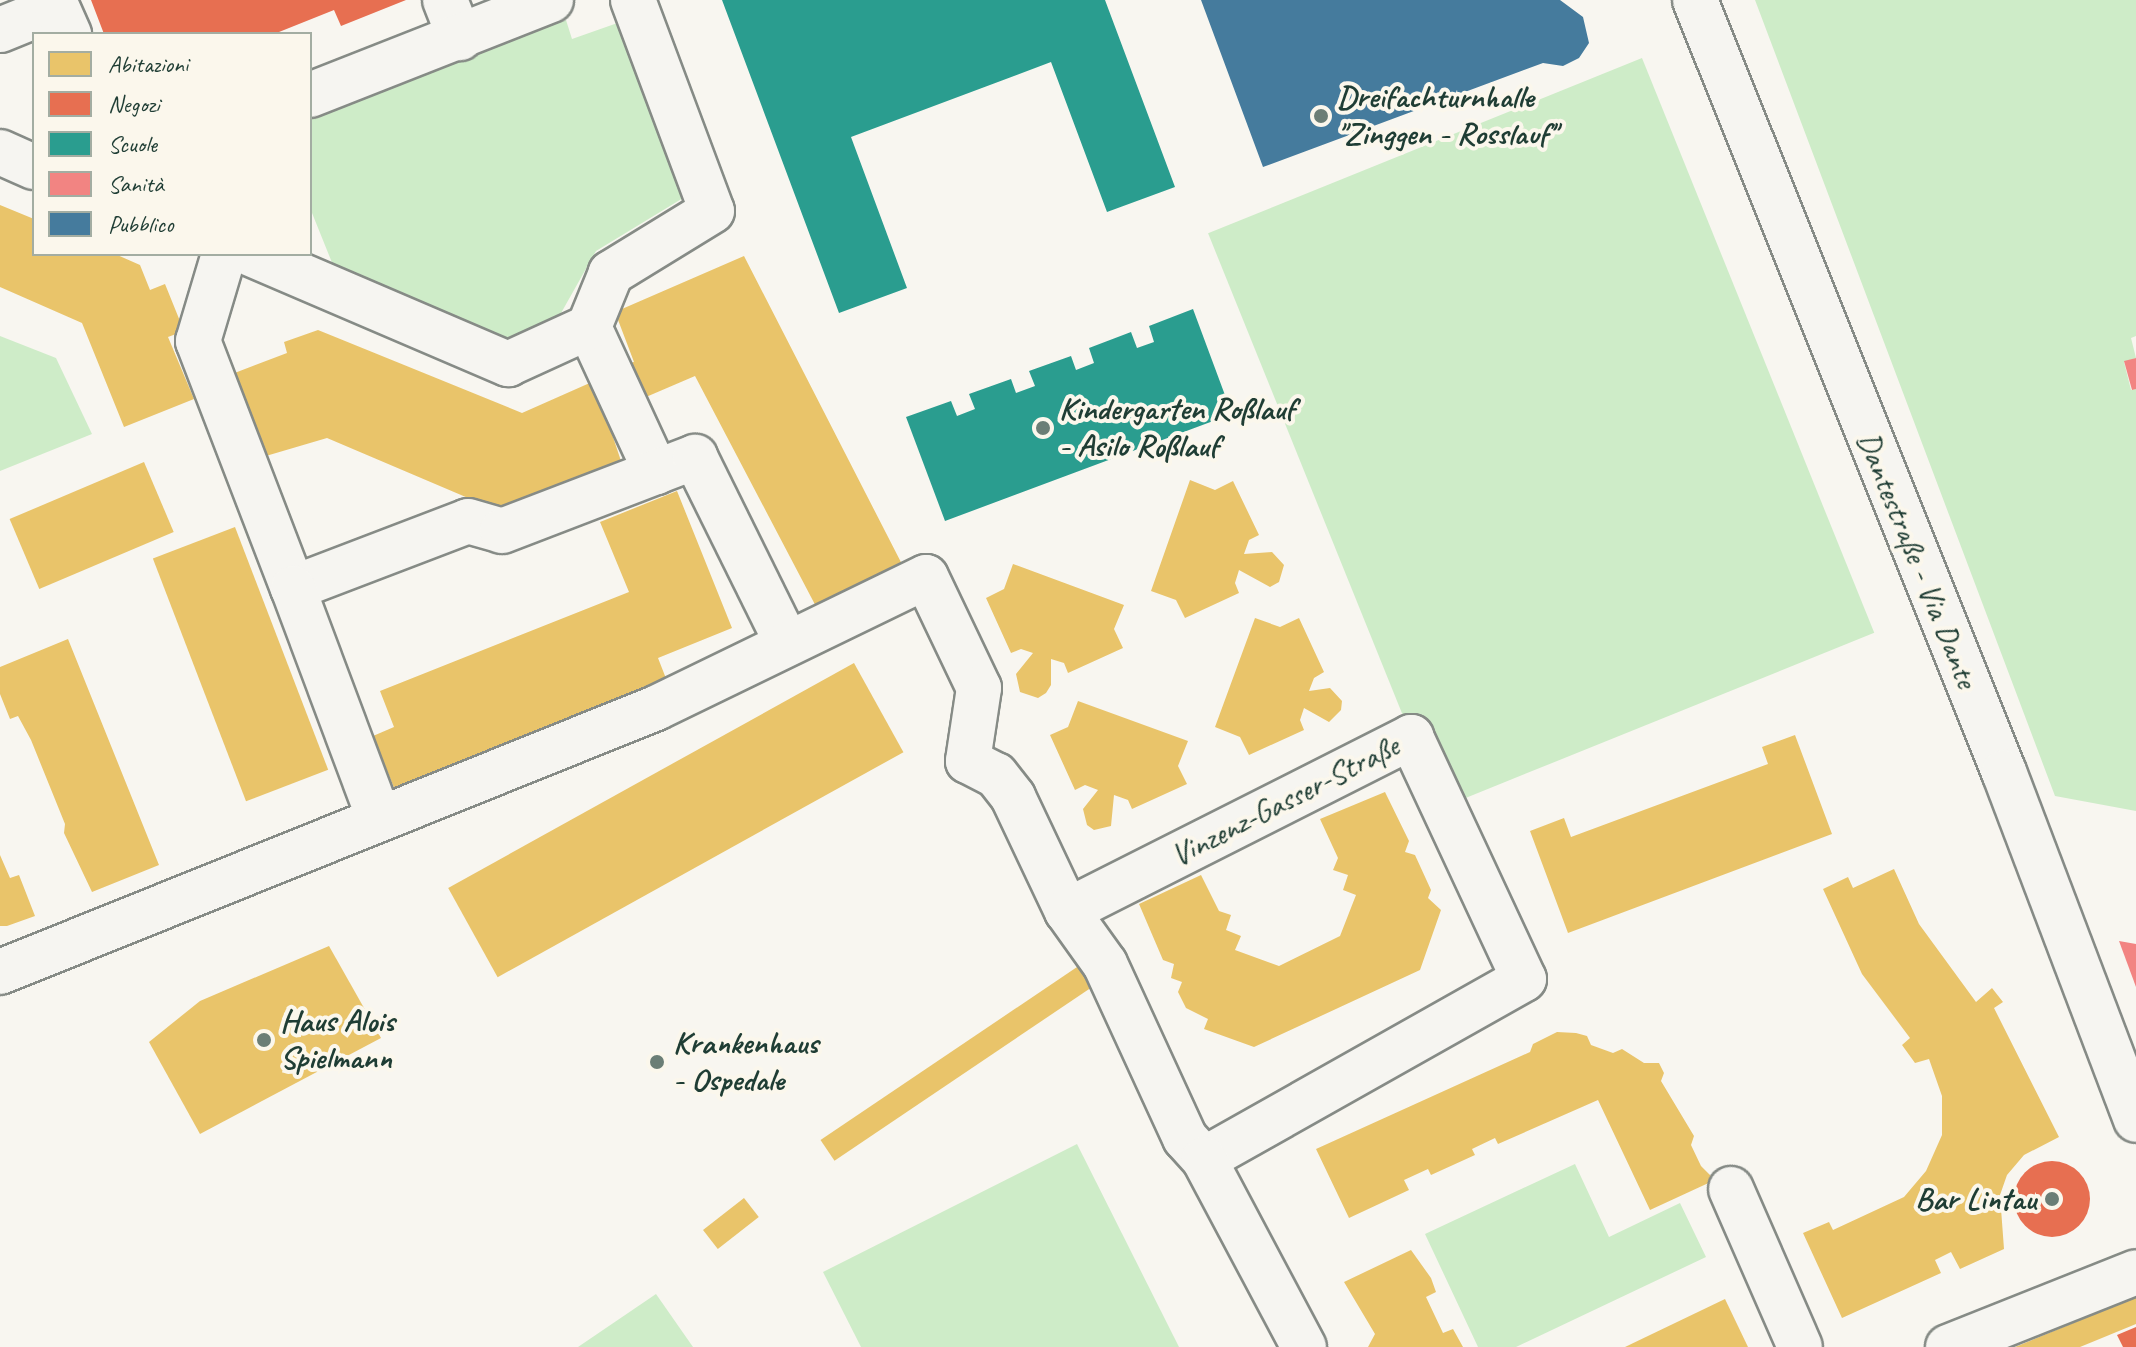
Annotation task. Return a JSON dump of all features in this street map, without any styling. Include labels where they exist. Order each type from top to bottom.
[{"type":"street","points":[[312,94],[453,19],[551,0]]},
{"type":"street","points":[[256,256],[508,364],[589,327],[611,273],[712,211],[633,0]]},
{"type":"street","name":"Dantestraße - Via Dante","points":[[1695,0],[2004,772],[2136,1120]]},
{"type":"street","points":[[0,30],[57,7],[68,32]]},
{"type":"street","points":[[0,152],[32,166]]},
{"type":"street","points":[[223,256],[198,341],[293,588],[361,837]]},
{"type":"street","points":[[589,327],[656,472]]},
{"type":"street","points":[[293,588],[468,521],[502,531],[695,457],[787,643]]},
{"type":"street","points":[[0,972],[361,837],[656,708],[926,577],[979,688],[968,761],[996,775],[1013,797],[1067,911],[1105,964],[1185,1138],[1204,1159],[1304,1347]]},
{"type":"street","name":"Vinzenz-Gasser-Straße","points":[[1067,911],[1411,737],[1524,979],[1204,1159]]},
{"type":"street","points":[[1731,1189],[1800,1347]]},
{"type":"street","points":[[1948,1347],[2136,1272]]},
{"type":"green space","points":[[1755,0],[2136,0],[2136,336],[2131,338],[2136,358],[2124,362],[2131,390],[2136,389],[2136,811],[2055,796]]},
{"type":"green space","points":[[566,20],[572,39],[626,20],[688,195],[596,251],[556,322],[499,348],[339,280],[312,213],[312,112]]},
{"type":"green space","points":[[1642,58],[1874,633],[1440,808],[1208,233]]},
{"type":"green space","points":[[0,336],[56,358],[92,434],[0,471]]},
{"type":"green space","points":[[1077,1144],[1179,1347],[861,1347],[823,1272]]},
{"type":"green space","points":[[1575,1164],[1609,1237],[1680,1203],[1706,1257],[1516,1347],[1478,1347],[1425,1234]]},
{"type":"green space","points":[[656,1294],[693,1347],[578,1347]]},
{"type":"building: Abitazioni","points":[[0,205],[32,218],[32,256],[120,256],[140,265],[150,290],[165,284],[184,331],[168,337],[194,399],[124,427],[82,323],[0,287]]},
{"type":"building: Abitazioni","points":[[744,256],[906,572],[821,616],[695,376],[639,400],[622,364],[634,362],[615,312]]},
{"type":"building: Abitazioni","points":[[318,330],[522,413],[601,378],[602,404],[623,467],[501,512],[327,438],[252,460],[232,374],[287,353],[284,342]]},
{"type":"building: Abitazioni","points":[[144,462],[174,532],[39,589],[10,519]]},
{"type":"building: Abitazioni","points":[[1190,480],[1215,490],[1233,481],[1259,535],[1249,540],[1244,554],[1272,552],[1284,565],[1279,582],[1270,587],[1239,570],[1235,583],[1239,593],[1185,618],[1176,600],[1151,591]]},
{"type":"building: Abitazioni","points":[[677,491],[732,628],[658,658],[667,681],[395,790],[373,736],[394,727],[380,691],[629,592],[600,522]]},
{"type":"building: Abitazioni","points":[[235,527],[328,770],[246,801],[153,559]]},
{"type":"building: Abitazioni","points":[[1013,564],[1124,605],[1114,629],[1123,648],[1068,673],[1064,663],[1051,659],[1051,685],[1046,693],[1038,698],[1020,692],[1016,674],[1033,653],[1021,649],[1011,653],[986,598],[1004,589]]},
{"type":"building: Abitazioni","points":[[1255,618],[1280,627],[1299,618],[1324,672],[1314,678],[1309,691],[1330,688],[1342,701],[1341,710],[1329,722],[1304,708],[1300,720],[1304,730],[1249,755],[1240,737],[1215,727]]},
{"type":"building: Abitazioni","points":[[68,639],[159,865],[92,892],[64,833],[65,824],[31,740],[18,716],[10,719],[0,694],[0,667]]},
{"type":"building: Abitazioni","points":[[854,663],[903,752],[498,977],[448,888]]},
{"type":"building: Abitazioni","points":[[1078,701],[1188,741],[1178,766],[1187,784],[1132,809],[1128,800],[1114,795],[1111,826],[1094,830],[1087,825],[1083,809],[1098,790],[1085,785],[1075,790],[1050,735],[1068,727]]},
{"type":"building: Abitazioni","points":[[1795,735],[1832,834],[1568,933],[1530,831],[1564,818],[1571,837],[1768,764],[1762,747]]},
{"type":"building: Abitazioni","points":[[1385,792],[1409,841],[1405,852],[1415,855],[1431,890],[1428,898],[1441,910],[1420,970],[1254,1047],[1204,1029],[1208,1019],[1186,1008],[1178,992],[1182,982],[1171,978],[1174,964],[1163,960],[1139,904],[1201,875],[1219,911],[1231,915],[1226,930],[1241,936],[1235,950],[1279,966],[1340,936],[1356,895],[1343,890],[1348,875],[1333,870],[1338,858],[1320,819]]},
{"type":"building: Abitazioni","points":[[0,855],[10,878],[19,875],[35,916],[7,926],[0,926]]},
{"type":"building: Abitazioni","points":[[1894,869],[1919,924],[1976,1002],[1992,988],[2003,1002],[1994,1008],[2059,1137],[2024,1155],[2007,1175],[2000,1195],[2004,1249],[1960,1269],[1951,1252],[1935,1260],[1941,1273],[1842,1318],[1803,1233],[1829,1222],[1833,1230],[1904,1197],[1926,1171],[1942,1135],[1942,1096],[1929,1059],[1915,1063],[1902,1045],[1910,1038],[1862,974],[1823,889],[1848,877],[1853,888]]},
{"type":"building: Abitazioni","name":"Haus Alois Spielmann","points":[[329,946],[381,1038],[200,1134],[149,1042],[200,1001]]},
{"type":"building: Abitazioni","points":[[1080,965],[1094,986],[834,1161],[821,1140]]},
{"type":"building: Abitazioni","points":[[1557,1032],[1587,1036],[1591,1045],[1613,1053],[1622,1049],[1644,1063],[1659,1063],[1664,1073],[1661,1081],[1694,1136],[1691,1145],[1701,1166],[1715,1180],[1650,1210],[1598,1100],[1498,1144],[1495,1138],[1472,1149],[1475,1155],[1431,1175],[1428,1169],[1404,1180],[1409,1190],[1349,1218],[1316,1149],[1530,1052],[1533,1044]]},
{"type":"building: Abitazioni","points":[[744,1198],[759,1217],[718,1249],[703,1230]]},
{"type":"building: Abitazioni","points":[[1411,1250],[1431,1278],[1436,1292],[1426,1297],[1443,1333],[1453,1329],[1463,1347],[1368,1347],[1375,1334],[1344,1282]]},
{"type":"building: Abitazioni","points":[[2136,1297],[2136,1324],[2080,1347],[2015,1347]]},
{"type":"building: Abitazioni","points":[[1725,1299],[1748,1347],[1625,1347]]},
{"type":"building: Negozi","points":[[91,0],[406,0],[341,26],[334,10],[279,32],[103,32]]},
{"type":"building: Negozi","name":"Bar Lintau","points":[[2052,1161],[2066,1164],[2079,1172],[2087,1185],[2090,1199],[2087,1213],[2079,1226],[2066,1234],[2052,1237],[2038,1234],[2025,1226],[2017,1213],[2014,1199],[2017,1185],[2025,1172],[2038,1164]]},
{"type":"building: Negozi","points":[[2136,1327],[2136,1347],[2123,1347],[2117,1335]]},
{"type":"building: Scuole","points":[[722,0],[1105,0],[1175,187],[1107,212],[1051,62],[851,137],[907,288],[839,313]]},
{"type":"building: Scuole","points":[[1193,309],[1232,414],[945,521],[906,417],[951,401],[957,416],[975,409],[969,394],[1011,379],[1016,393],[1035,386],[1029,371],[1071,356],[1076,370],[1094,363],[1089,348],[1131,332],[1137,348],[1154,342],[1149,326]]},
{"type":"building: Sanità","points":[[2136,358],[2136,389],[2132,390],[2124,361]]},
{"type":"building: Sanità","points":[[2119,941],[2136,944],[2136,987]]},
{"type":"building: Pubblico","name":"Dreifachturnhalle \"Zinggen - Rosslauf\"","points":[[1201,0],[1560,0],[1583,17],[1589,43],[1579,58],[1563,66],[1543,63],[1263,167]]},
{"type":"place","name":"Dreifachturnhalle \"Zinggen - Rosslauf\"","points":[[1321,116]]},
{"type":"place","name":"Kindergarten Roßlauf - Asilo Roßlauf","points":[[1043,428]]},
{"type":"place","name":"Haus Alois Spielmann","points":[[264,1040]]},
{"type":"place","name":"Krankenhaus - Ospedale","points":[[657,1062]]},
{"type":"place","name":"Bar Lintau","points":[[2052,1199]]}]
